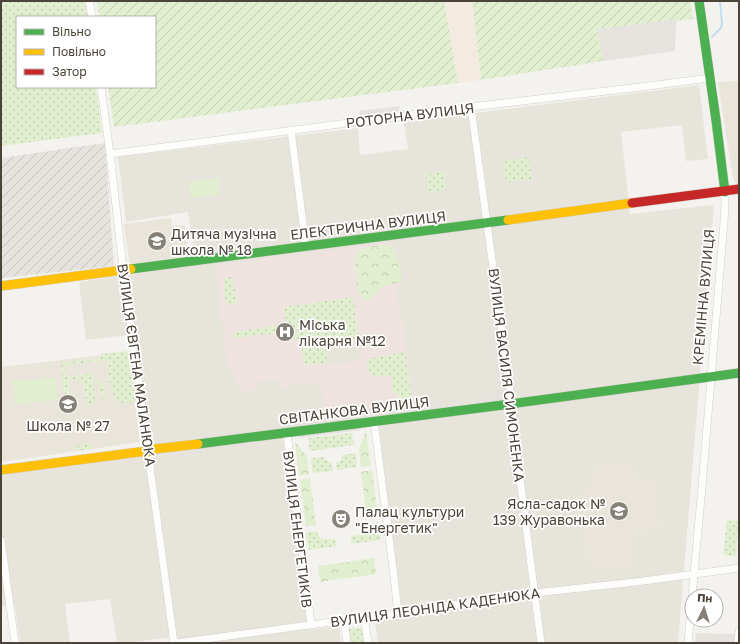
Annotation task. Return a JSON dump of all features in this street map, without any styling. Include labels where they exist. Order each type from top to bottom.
[{"type":"street","points":[[89,1],[92,16]]},
{"type":"street","name":"КРЕМІННА ВУЛИЦЯ","points":[[693,588],[725,210],[725,192],[721,156],[699,1]]},
{"type":"street","name":"РОТОРНА ВУЛИЦЯ","points":[[110,154],[471,107],[710,78]]},
{"type":"street","name":"ВУЛИЦЯ ЄВГЕНА МАЛАНЮКА","points":[[101,88],[148,452],[175,643]]},
{"type":"street","name":"ВУЛИЦЯ ВАСИЛЯ СИМОНЕНКА","points":[[471,107],[512,404],[516,447],[541,643]]},
{"type":"street","points":[[291,130],[306,247]]},
{"type":"street","name":"ЕЛЕКТРИЧНА ВУЛИЦЯ","points":[[1,286],[739,189]]},
{"type":"street","name":"СВІТАНКОВА ВУЛИЦЯ","points":[[1,470],[148,452],[155,449],[512,404],[739,373]]},
{"type":"street","points":[[374,421],[398,613]]},
{"type":"street","name":"ВУЛИЦЯ ЕНЕРГЕТИКІВ","points":[[287,433],[311,624]]},
{"type":"street","points":[[1,540],[15,643]]},
{"type":"street","name":"ВУЛИЦЯ ЛЕОНІДА КАДЕНЮКА","points":[[175,643],[535,593],[636,582],[739,568]]},
{"type":"street","points":[[364,617],[368,643]]},
{"type":"street","points":[[344,620],[347,643]]},
{"type":"street","name":"КРЕМІННА ВУЛИЦЯ","points":[[688,643],[689,628]]},
{"type":"street","points":[[738,643],[739,630]]},
{"type":"shaded area","points":[[444,1],[472,1],[481,80],[458,83]]},
{"type":"shaded area","points":[[678,19],[676,24],[675,51],[603,61],[597,29]]},
{"type":"shaded area","points":[[739,81],[739,184],[737,185],[733,178],[718,82]]},
{"type":"shaded area","points":[[699,85],[708,159],[686,161],[682,125],[621,132],[630,214],[714,205],[678,643],[378,643],[375,621],[403,618],[378,425],[283,437],[308,630],[339,626],[341,643],[180,643],[178,636],[117,643],[110,599],[65,604],[70,643],[20,643],[15,605],[1,607],[1,468],[144,449],[129,335],[86,340],[79,282],[196,265],[188,212],[126,222],[118,157],[358,128],[360,155],[408,149],[404,122]]},
{"type":"shaded area","points":[[399,106],[401,118],[361,123],[359,111]]},
{"type":"shaded area","points":[[105,143],[114,266],[1,278],[1,158]]},
{"type":"shaded area","name":"Дитяча музічна школа № 18","points":[[171,218],[172,226],[185,225],[189,256],[131,264],[129,260],[124,224]]},
{"type":"shaded area","name":"Міська лікарня №12","points":[[392,242],[400,286],[396,288],[407,353],[414,409],[325,420],[320,382],[280,387],[278,379],[257,382],[258,390],[240,391],[226,357],[216,265]],"holes":[[[359,331],[361,356],[357,361],[322,366],[319,345],[333,334]]]},
{"type":"shaded area","points":[[499,339],[506,394],[505,397],[500,401],[477,405],[476,399],[494,396],[498,391],[493,347],[495,347],[494,340]]},
{"type":"shaded area","name":"Школа № 27","points":[[129,352],[140,442],[1,462],[1,367]]},
{"type":"shaded area","points":[[442,401],[444,413],[416,416],[415,405]]},
{"type":"shaded area","points":[[360,423],[361,430],[299,438],[298,431]]},
{"type":"shaded area","name":"Ясла-садок № 139 Журавонька","points":[[634,461],[637,481],[654,479],[662,530],[631,534],[635,566],[590,572],[577,492],[588,490],[587,485],[590,484],[588,467]]},
{"type":"shaded area","points":[[696,633],[735,634],[734,643],[695,643]]},
{"type":"green space","points":[[1,1],[85,1],[87,16],[16,16],[16,88],[96,88],[102,133],[1,146]]},
{"type":"green space","points":[[97,1],[444,1],[458,83],[114,127],[108,88],[156,88],[156,16],[99,16]]},
{"type":"green space","points":[[472,1],[690,1],[693,19],[597,29],[603,61],[481,80]]},
{"type":"green space","points":[[529,157],[532,179],[506,182],[503,161]]},
{"type":"green space","points":[[444,172],[446,190],[428,192],[426,174]]},
{"type":"green space","points":[[218,178],[220,194],[191,198],[189,182]]},
{"type":"green space","points":[[391,245],[400,265],[402,281],[382,287],[372,299],[365,301],[358,292],[355,263],[356,253],[362,249],[373,246]]},
{"type":"green space","points":[[227,277],[233,279],[237,302],[236,304],[229,305],[227,303],[224,293],[224,280]]},
{"type":"green space","points":[[353,297],[359,338],[325,342],[328,363],[305,365],[301,345],[294,334],[288,332],[234,338],[233,332],[286,324],[284,307]]},
{"type":"green space","points":[[129,351],[136,401],[123,403],[116,400],[113,396],[107,360],[65,365],[67,377],[92,373],[95,398],[91,405],[87,406],[82,378],[68,380],[70,399],[64,400],[61,363],[101,358],[101,354]]},
{"type":"green space","points":[[407,352],[406,359],[413,408],[395,411],[394,402],[399,402],[398,393],[393,393],[391,375],[372,377],[368,370],[368,360],[370,358]]},
{"type":"green space","points":[[56,378],[58,400],[15,404],[13,381]]},
{"type":"green space","points":[[100,382],[104,382],[106,398],[102,399]]},
{"type":"green space","points":[[366,430],[371,466],[361,467],[359,450]]},
{"type":"green space","points":[[352,433],[354,445],[310,451],[308,438]]},
{"type":"green space","points":[[295,442],[307,457],[309,474],[299,476]]},
{"type":"green space","points":[[91,444],[92,449],[77,451],[76,446]]},
{"type":"green space","points":[[356,453],[357,467],[337,470],[336,463],[341,460],[342,455]]},
{"type":"green space","points":[[324,457],[327,461],[332,463],[333,471],[312,473],[311,458]]},
{"type":"green space","points":[[372,470],[378,517],[367,518],[361,472]]},
{"type":"green space","points":[[310,478],[316,525],[306,526],[300,480]]},
{"type":"green space","points":[[727,520],[739,521],[736,556],[723,555]]},
{"type":"green space","points":[[378,522],[381,540],[351,544],[351,538],[353,536],[366,533],[368,531],[368,524]]},
{"type":"green space","points":[[317,531],[319,537],[321,538],[336,540],[337,546],[308,550],[306,532]]},
{"type":"green space","points":[[374,558],[376,574],[320,582],[318,566]]},
{"type":"green space","points":[[362,628],[364,643],[350,643],[348,629]]},
{"type":"waterway","points":[[712,37],[721,28],[720,1]]},
{"type":"traffic: fast","points":[[699,1],[725,192]]},
{"type":"traffic: fast","points":[[131,269],[508,220]]},
{"type":"traffic: fast","points":[[198,444],[739,373]]},
{"type":"traffic: slow","points":[[508,220],[632,203]]},
{"type":"traffic: slow","points":[[1,286],[131,269]]},
{"type":"traffic: slow","points":[[1,470],[148,452],[155,449],[198,444]]},
{"type":"traffic: jam","points":[[632,203],[739,189]]},
{"type":"place","name":"Дитяча музічна школа № 18","points":[[157,241]]},
{"type":"place","name":"Міська лікарня №12","points":[[285,332]]},
{"type":"place","name":"Школа № 27","points":[[68,404]]},
{"type":"place","name":"Ясла-садок № 139 Журавонька","points":[[619,511]]},
{"type":"place","name":"Палац культури \"Енергетик\"","points":[[341,519]]}]
